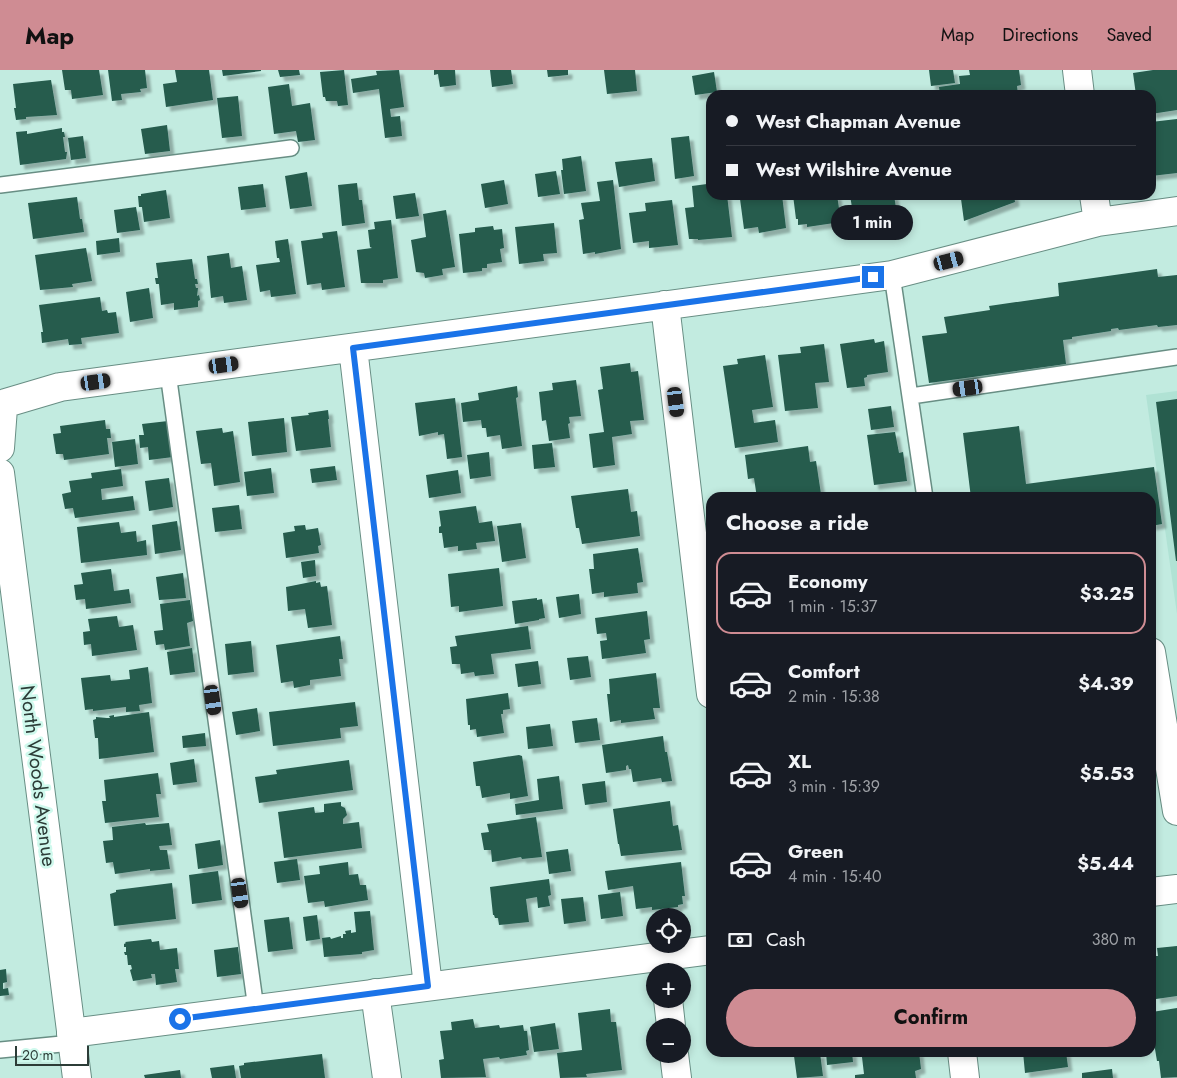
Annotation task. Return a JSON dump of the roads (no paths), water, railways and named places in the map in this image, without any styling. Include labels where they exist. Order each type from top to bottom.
[{"type":"street","points":[[1077,70],[1079,90]]},
{"type":"street","points":[[1095,200],[1098,222]]},
{"type":"street","points":[[0,448],[2,393],[168,373],[892,274],[1098,222],[1177,211]]},
{"type":"street","points":[[665,305],[706,652]]},
{"type":"street","points":[[353,348],[428,986]]},
{"type":"street","name":"North Woods Avenue","points":[[0,473],[77,1078]]},
{"type":"street","points":[[1156,683],[1177,811]]},
{"type":"street","points":[[1156,891],[1177,889]]},
{"type":"street","points":[[667,963],[706,951]]},
{"type":"street","points":[[72,1038],[256,1009],[428,986],[646,966]]},
{"type":"street","points":[[375,993],[387,1078]]},
{"type":"street","points":[[963,1057],[965,1078]]},
{"type":"street","points":[[675,1063],[677,1078]]},
{"type":"lane","points":[[0,185],[291,148]]},
{"type":"lane","points":[[892,274],[924,492]]},
{"type":"lane","points":[[911,396],[1177,357]]},
{"type":"lane","points":[[168,373],[256,1009]]},
{"type":"lane","points":[[0,1050],[72,1038]]}]
